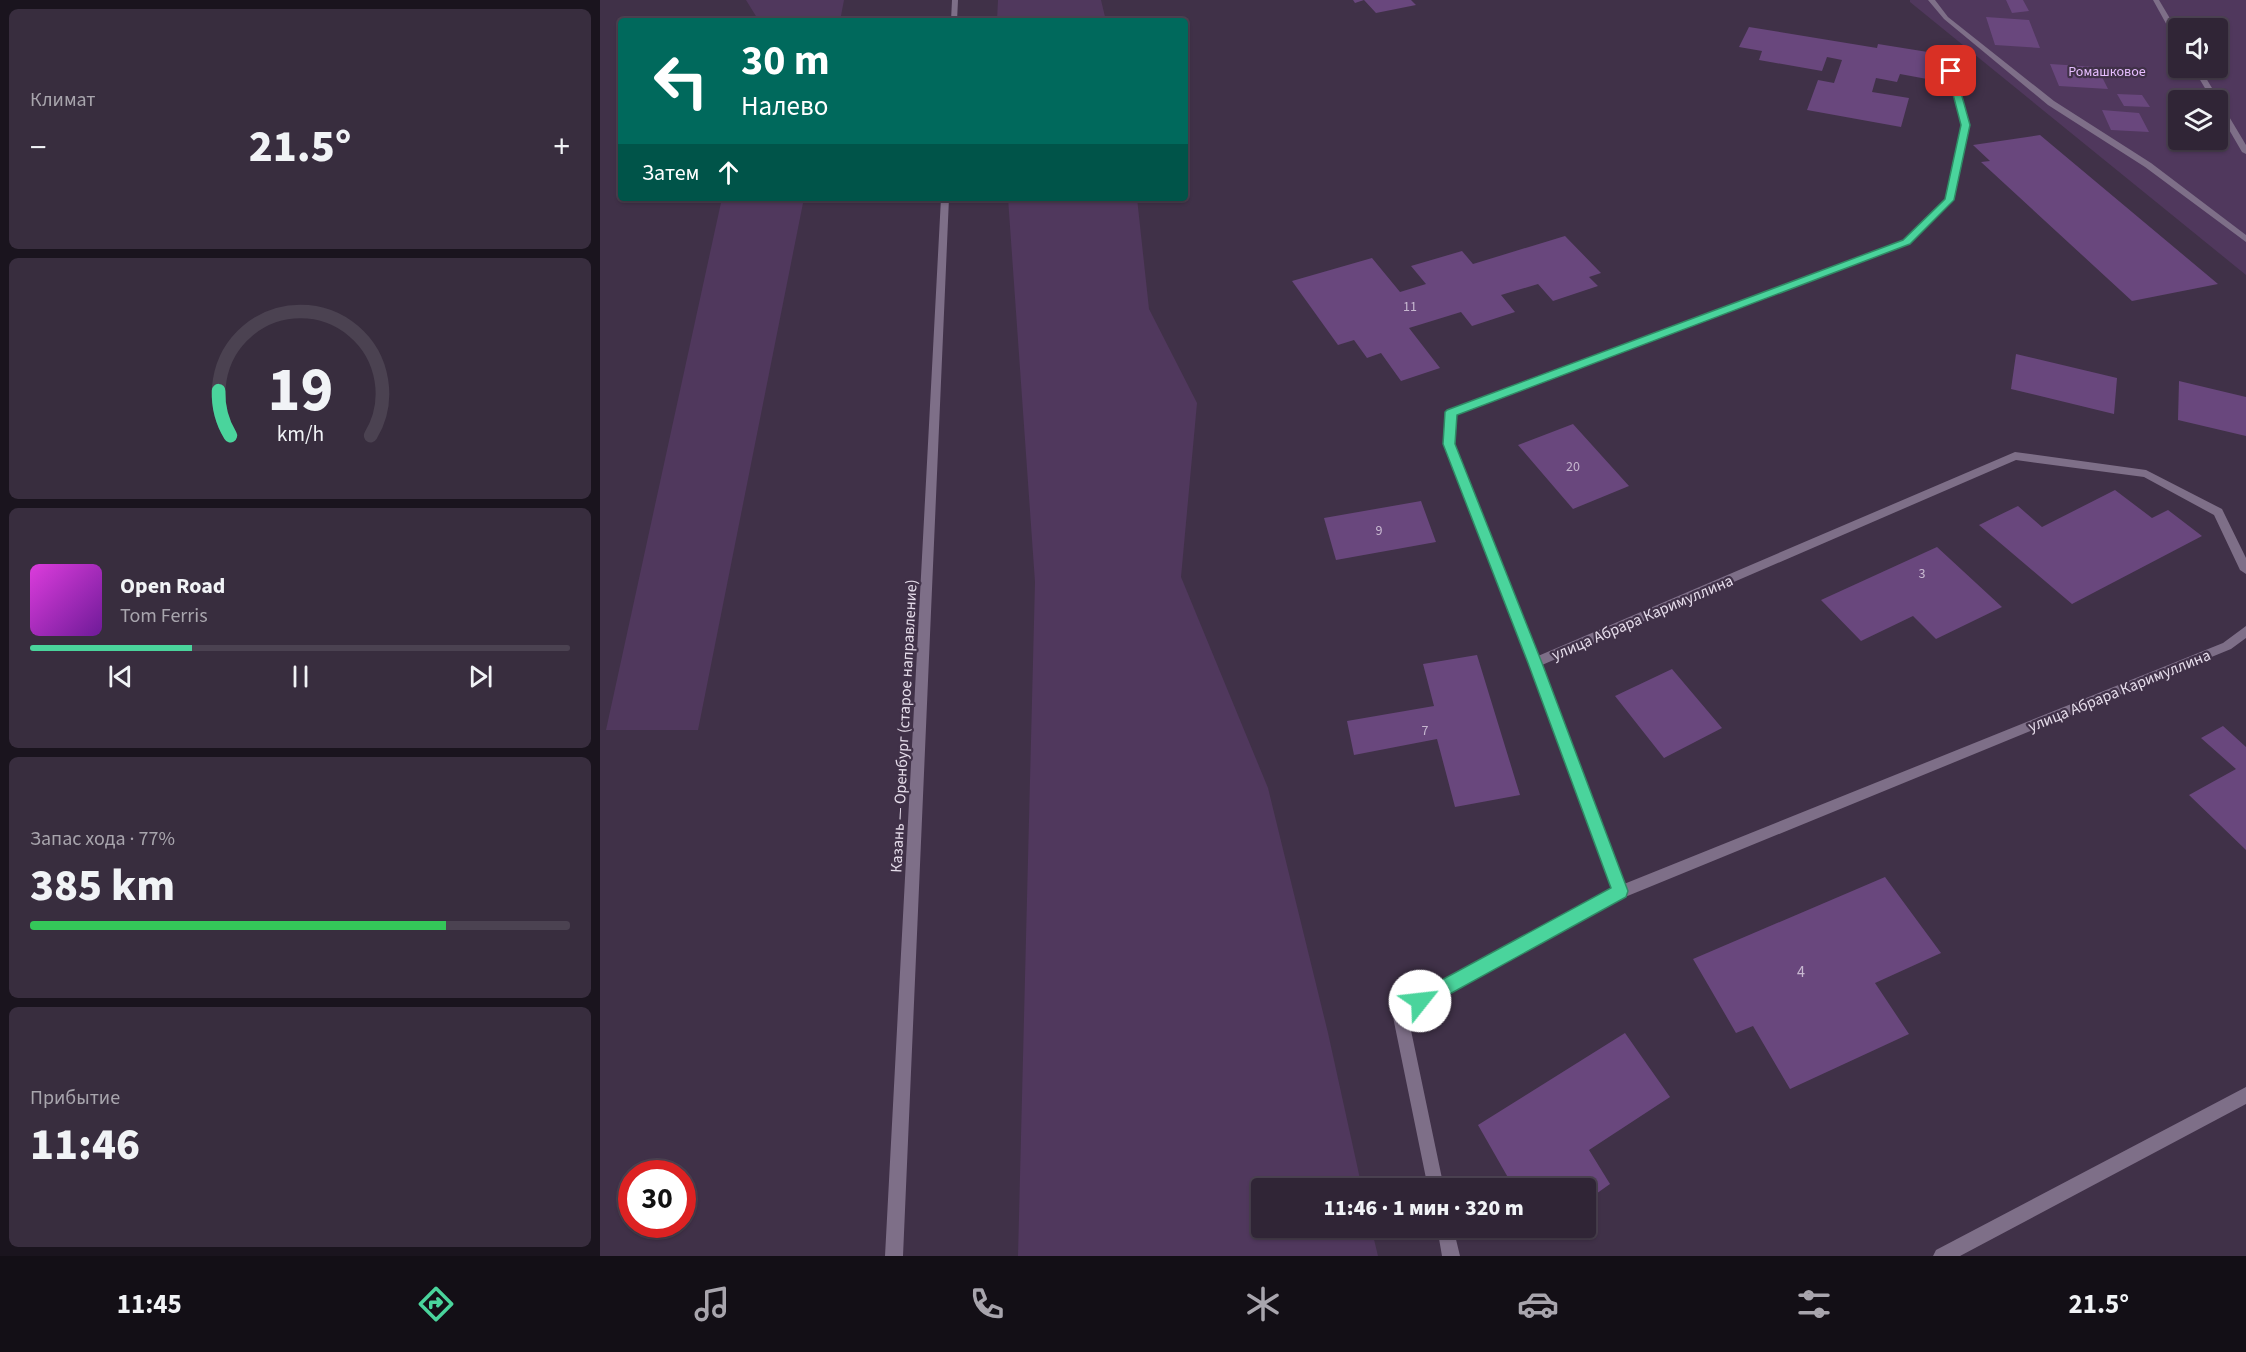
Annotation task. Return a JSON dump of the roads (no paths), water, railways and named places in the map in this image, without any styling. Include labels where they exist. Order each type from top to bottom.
[{"type":"street","points":[[954,18],[955,0]]},
{"type":"street","points":[[1931,0],[1946,18],[2051,103],[2148,165],[2246,238]]},
{"type":"street","points":[[2156,0],[2168,21]]},
{"type":"street","name":"улица Абрара Каримуллина","points":[[1946,53],[1965,125],[1950,200],[1907,242],[1451,412],[1449,444],[1535,663],[2015,456],[2146,474],[2218,512],[2246,570]]},
{"type":"street","points":[[2228,122],[2246,152]]},
{"type":"street","name":"Казань — Оренбург (старое направление)","points":[[894,1256],[945,201]]},
{"type":"street","name":"улица Абрара Каримуллина","points":[[1435,1178],[1400,1012],[1620,891],[2227,646],[2246,631]]},
{"type":"street","points":[[1535,663],[1620,891]]},
{"type":"street","points":[[1942,1256],[2246,1095]]},
{"type":"street","points":[[1446,1238],[1450,1256]]},
{"type":"park label","name":"Ромашковое","points":[[2107,71]]}]
